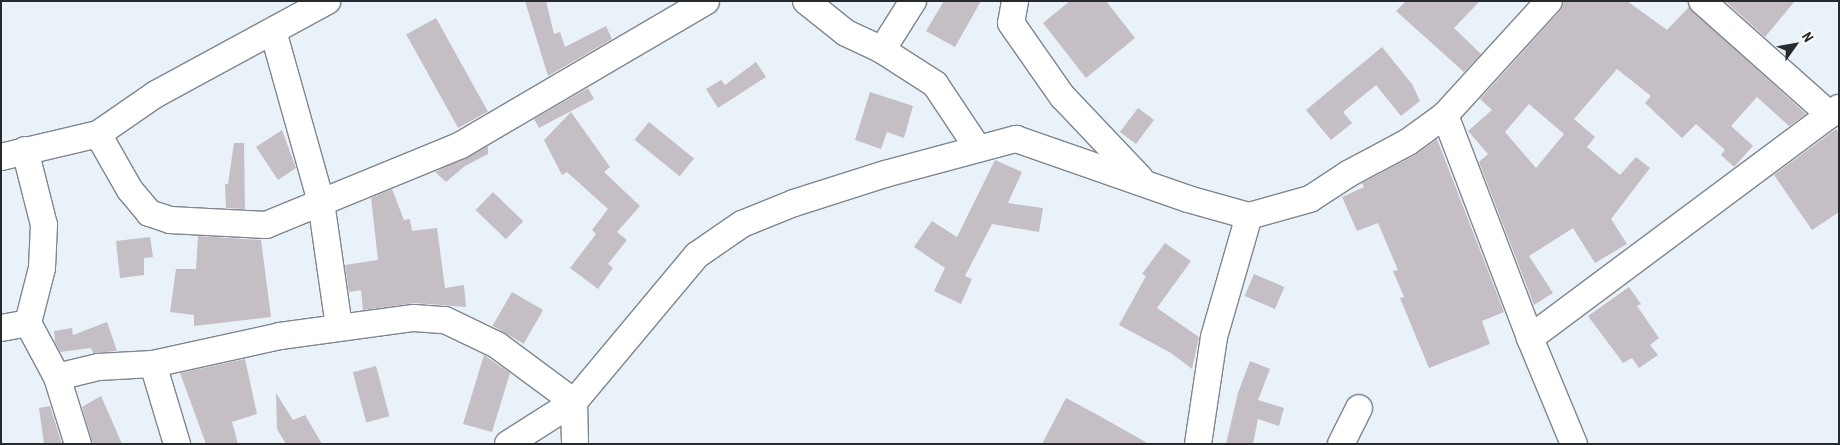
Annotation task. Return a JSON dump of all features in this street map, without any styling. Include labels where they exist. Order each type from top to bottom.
[{"type":"street","points":[[78,444],[57,377],[28,323],[42,268],[44,225],[13,153],[98,134],[156,94],[327,1]]},
{"type":"street","points":[[98,134],[130,190],[149,212],[170,220],[266,225],[460,145],[706,1]]},
{"type":"street","points":[[806,1],[846,33],[882,50],[934,84],[977,148]]},
{"type":"street","points":[[882,50],[914,1]]},
{"type":"street","points":[[1015,1],[1010,23],[1057,89],[1143,180]]},
{"type":"street","points":[[508,444],[574,402],[698,255],[742,224],[803,200],[977,148],[1016,139],[1143,180],[1188,199],[1249,216],[1310,200],[1348,174],[1408,142],[1445,115],[1550,1]]},
{"type":"street","points":[[1530,338],[1834,112],[1702,1]]},
{"type":"street","points":[[273,31],[321,202],[339,327]]},
{"type":"street","points":[[1445,115],[1530,338],[1574,444]]},
{"type":"street","points":[[1198,444],[1214,336],[1249,216]]},
{"type":"street","points":[[57,377],[98,367],[153,364],[238,343],[339,327],[414,318],[445,320],[497,345],[574,402]]},
{"type":"street","points":[[1,328],[28,323]]},
{"type":"street","points":[[153,364],[177,444]]},
{"type":"street","points":[[574,402],[575,444]]},
{"type":"street","points":[[1341,444],[1359,408]]},
{"type":"building","points":[[525,1],[546,1],[554,34],[560,32],[565,47],[606,26],[612,39],[548,76]]},
{"type":"building","points":[[944,1],[981,1],[955,47],[926,31]]},
{"type":"building","points":[[1070,1],[1106,1],[1135,38],[1086,78],[1043,23]]},
{"type":"building","points":[[1406,1],[1480,1],[1454,28],[1481,54],[1464,72],[1396,11]]},
{"type":"building","points":[[1564,1],[1627,1],[1667,30],[1689,7],[1806,114],[1789,126],[1757,97],[1731,126],[1753,146],[1734,167],[1721,155],[1725,150],[1696,124],[1682,138],[1645,103],[1651,96],[1617,69],[1574,119],[1595,137],[1587,147],[1620,175],[1636,157],[1650,168],[1611,219],[1627,244],[1595,263],[1573,228],[1529,256],[1553,293],[1534,305],[1479,162],[1488,154],[1468,131],[1492,110],[1480,99],[1560,11]],"holes":[[[1529,104],[1564,134],[1536,168],[1505,132]]]},
{"type":"building","points":[[1725,1],[1795,1],[1765,37]]},
{"type":"building","points":[[436,18],[488,112],[458,128],[406,34]]},
{"type":"building","points":[[1382,47],[1412,84],[1420,101],[1401,116],[1376,85],[1343,112],[1352,123],[1331,140],[1306,110]]},
{"type":"building","points":[[756,62],[766,77],[718,108],[706,89],[721,80],[725,85]]},
{"type":"building","points":[[588,88],[594,99],[539,128],[534,119]]},
{"type":"building","points":[[870,92],[913,106],[904,138],[887,132],[881,149],[855,140]]},
{"type":"building","points":[[1138,108],[1154,120],[1136,144],[1120,132]]},
{"type":"building","points":[[571,112],[610,167],[604,172],[640,206],[617,232],[627,240],[608,264],[613,268],[598,289],[570,268],[596,234],[592,230],[608,209],[567,172],[562,175],[544,140]]},
{"type":"building","points":[[649,122],[694,159],[680,176],[635,140]]},
{"type":"building","points":[[1836,129],[1839,132],[1839,212],[1812,230],[1774,175]]},
{"type":"building","points":[[282,130],[296,168],[278,180],[256,147]]},
{"type":"building","points":[[1437,139],[1504,312],[1482,321],[1490,344],[1429,368],[1400,298],[1404,297],[1393,271],[1398,270],[1378,223],[1357,231],[1342,197],[1364,187],[1362,183],[1415,155]]},
{"type":"building","points":[[234,143],[244,143],[245,209],[226,208],[225,184],[228,184]]},
{"type":"building","points":[[488,146],[488,154],[465,166],[446,182],[435,172]]},
{"type":"building","points":[[995,160],[1022,172],[1008,203],[1043,208],[1039,232],[992,224],[965,276],[972,279],[961,304],[934,291],[945,268],[914,247],[932,221],[957,237]]},
{"type":"building","points":[[392,189],[404,220],[410,219],[412,231],[437,228],[445,288],[464,285],[466,307],[415,303],[363,310],[361,290],[349,292],[345,265],[378,260],[371,198]]},
{"type":"building","points":[[493,192],[523,221],[506,239],[476,210]]},
{"type":"building","points":[[198,236],[261,240],[271,317],[194,326],[194,315],[170,312],[176,269],[196,269]]},
{"type":"building","points":[[150,237],[153,257],[144,258],[144,275],[120,278],[116,241]]},
{"type":"building","points":[[1165,243],[1191,261],[1157,308],[1199,337],[1192,369],[1171,353],[1119,325],[1146,276],[1142,274]]},
{"type":"building","points":[[1254,274],[1284,287],[1275,309],[1245,296]]},
{"type":"building","points":[[1629,287],[1641,304],[1637,306],[1659,338],[1650,345],[1658,355],[1639,368],[1632,358],[1623,363],[1588,316]]},
{"type":"building","points":[[512,292],[543,310],[524,344],[492,326]]},
{"type":"building","points":[[107,322],[117,351],[93,353],[91,348],[60,352],[55,342],[54,331],[72,328],[73,335]]},
{"type":"building","points":[[484,355],[510,373],[492,432],[463,424]]},
{"type":"building","points":[[245,359],[257,414],[232,422],[238,444],[206,444],[180,373]]},
{"type":"building","points":[[1250,361],[1270,369],[1258,400],[1284,408],[1279,426],[1258,419],[1253,444],[1226,444],[1238,393]]},
{"type":"building","points":[[376,366],[389,416],[366,422],[353,372]]},
{"type":"building","points":[[276,393],[293,420],[305,415],[322,444],[286,444],[277,429]]},
{"type":"building","points":[[101,396],[122,444],[93,444],[82,407]]},
{"type":"building","points":[[1066,398],[1096,414],[1149,444],[1042,444]]},
{"type":"building","points":[[50,406],[62,444],[44,444],[39,408]]}]
